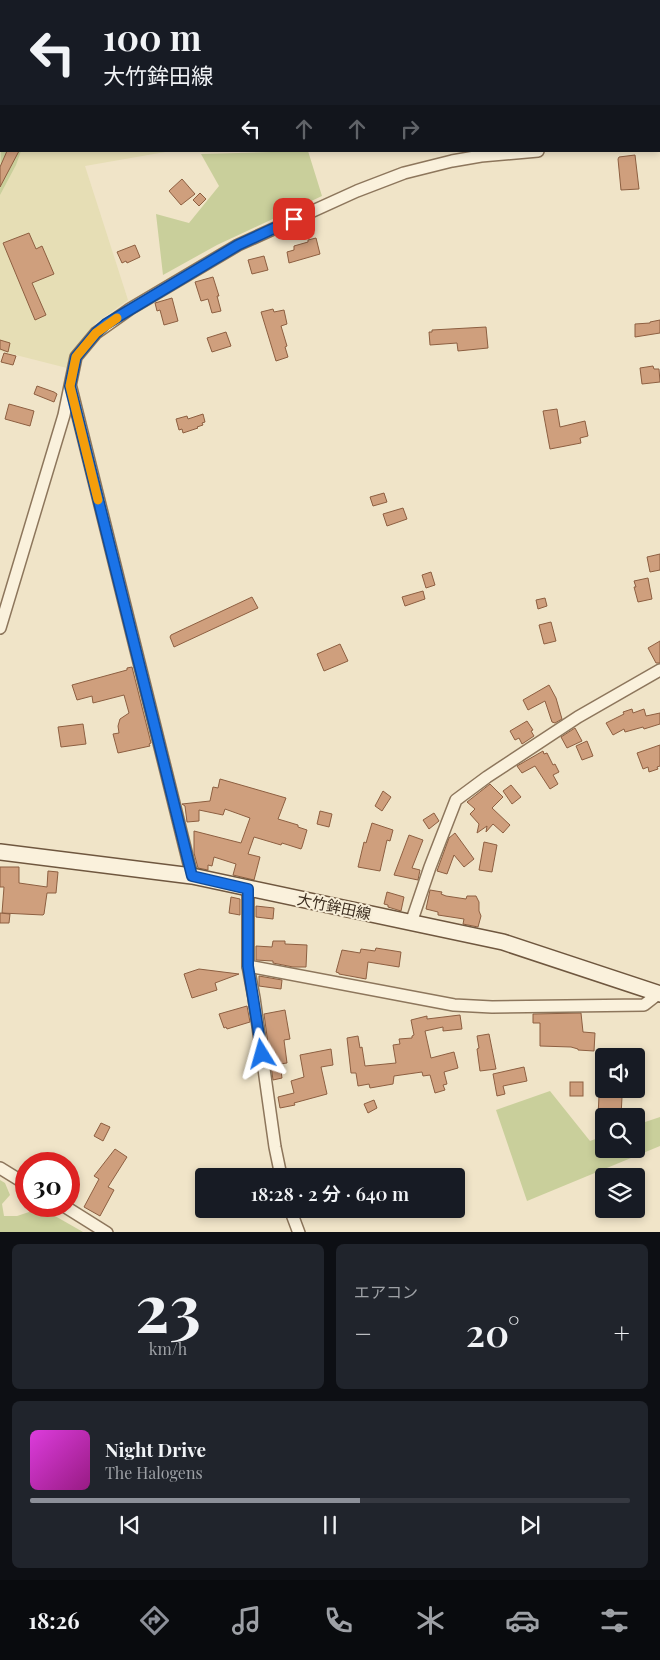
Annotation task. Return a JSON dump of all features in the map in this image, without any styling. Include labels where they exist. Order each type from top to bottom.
[{"type":"main road","name":"大竹鉾田線","points":[[0,852],[192,876],[503,942],[659,994]]},
{"type":"street","points":[[0,628],[64,415],[76,357],[96,333],[106,324],[238,245],[357,190],[404,173],[452,160],[527,152]]},
{"type":"street","points":[[70,386],[192,876]]},
{"type":"street","points":[[411,923],[456,800],[578,716],[660,670]]},
{"type":"street","points":[[248,889],[248,966],[279,1168]]},
{"type":"street","points":[[248,966],[454,1005],[492,1007],[644,1005],[659,994]]},
{"type":"street","points":[[0,1168],[15,1177]]},
{"type":"street","points":[[80,1216],[107,1232]]},
{"type":"street","points":[[294,1218],[299,1232]]},
{"type":"shaded area","points":[[0,152],[165,152],[85,166],[128,300],[96,323],[71,355],[67,368],[0,351]]},
{"type":"green space","points":[[1,152],[21,152],[16,165],[0,195]]},
{"type":"green space","points":[[308,152],[322,196],[217,245],[163,275],[156,214],[189,223],[219,186],[201,154]]},
{"type":"green space","points":[[550,1091],[590,1141],[595,1139],[595,1158],[631,1158],[607,1168],[595,1168],[595,1173],[527,1201],[496,1110]]},
{"type":"green space","points":[[660,1117],[660,1146],[645,1152],[645,1122]]},
{"type":"green space","points":[[0,1180],[5,1183],[10,1195],[2,1204],[4,1216],[57,1217],[83,1232],[0,1232]]},
{"type":"building","points":[[7,152],[18,152],[0,187],[0,167]]},
{"type":"building","points":[[635,155],[639,189],[621,190],[618,159],[619,157]]},
{"type":"building","points":[[182,179],[195,194],[181,205],[169,191]]},
{"type":"building","points":[[200,193],[206,199],[199,206],[193,200]]},
{"type":"building","points":[[29,233],[36,249],[42,246],[54,274],[32,283],[46,315],[35,320],[3,243]]},
{"type":"building","points":[[316,238],[320,254],[289,263],[287,252],[294,250],[294,246]]},
{"type":"building","points":[[135,245],[140,257],[127,263],[126,261],[122,263],[117,252]]},
{"type":"building","points":[[264,256],[268,270],[252,274],[248,260]]},
{"type":"building","points":[[213,277],[221,311],[212,313],[208,299],[201,301],[195,282]]},
{"type":"building","points":[[172,298],[178,321],[164,325],[160,310],[157,311],[155,303]]},
{"type":"building","points":[[273,309],[274,312],[284,310],[287,324],[281,326],[288,357],[276,361],[261,312]]},
{"type":"building","points":[[660,320],[660,333],[635,337],[635,324]]},
{"type":"building","points":[[486,327],[488,348],[458,351],[457,343],[430,345],[429,332],[432,332],[432,330]]},
{"type":"building","points":[[226,332],[231,346],[212,352],[207,338]]},
{"type":"building","points":[[0,340],[10,343],[8,352],[0,349]]},
{"type":"building","points":[[4,353],[16,356],[13,365],[1,362]]},
{"type":"building","points":[[653,366],[654,369],[659,369],[660,382],[642,384],[640,368]]},
{"type":"building","points":[[37,386],[57,394],[54,402],[34,394]]},
{"type":"building","points":[[9,404],[34,411],[30,426],[5,419]]},
{"type":"building","points":[[557,409],[560,427],[585,421],[588,436],[580,438],[581,443],[550,449],[543,411]]},
{"type":"building","points":[[203,414],[205,422],[202,423],[203,425],[183,433],[182,429],[179,430],[176,419],[187,416],[188,419]]},
{"type":"building","points":[[384,493],[387,502],[373,506],[370,497]]},
{"type":"building","points":[[403,508],[407,519],[387,526],[383,514]]},
{"type":"building","points":[[660,554],[660,570],[650,572],[647,557]]},
{"type":"building","points":[[431,572],[435,585],[426,588],[422,575]]},
{"type":"building","points":[[648,578],[652,599],[638,602],[634,581]]},
{"type":"building","points":[[423,591],[425,599],[405,606],[402,597]]},
{"type":"building","points":[[252,597],[258,608],[174,647],[171,635]]},
{"type":"building","points":[[545,598],[547,606],[538,609],[536,600]]},
{"type":"building","points":[[551,622],[556,641],[544,644],[539,625]]},
{"type":"building","points":[[660,641],[660,663],[656,663],[648,648]]},
{"type":"building","points":[[340,644],[348,661],[324,671],[317,654]]},
{"type":"building","points":[[132,667],[151,743],[149,744],[150,746],[118,753],[113,734],[119,733],[120,719],[129,713],[124,695],[93,703],[92,696],[77,700],[72,685]]},
{"type":"building","points":[[549,685],[556,698],[562,719],[555,723],[552,722],[545,701],[528,710],[523,700]]},
{"type":"building","points":[[632,709],[633,713],[644,709],[646,716],[660,713],[660,724],[625,732],[624,729],[613,735],[606,723],[624,714],[623,712]]},
{"type":"building","points":[[527,721],[533,730],[531,731],[534,736],[522,744],[519,738],[515,740],[510,731]]},
{"type":"building","points":[[83,724],[86,744],[61,747],[58,727]]},
{"type":"building","points":[[575,728],[582,741],[567,748],[561,737]]},
{"type":"building","points":[[587,741],[593,756],[582,760],[576,746]]},
{"type":"building","points":[[660,745],[660,766],[657,767],[658,769],[649,772],[648,767],[643,769],[637,753]]},
{"type":"building","points":[[543,751],[544,754],[547,753],[559,772],[553,775],[558,784],[550,789],[535,766],[522,773],[517,766]]},
{"type":"building","points":[[220,779],[286,798],[278,819],[307,830],[301,849],[254,837],[248,854],[260,857],[254,880],[233,875],[236,864],[214,857],[212,866],[208,865],[208,870],[198,868],[194,853],[194,831],[241,843],[250,818],[225,809],[223,815],[199,810],[199,821],[187,822],[185,806],[182,804],[210,801],[213,787],[218,788]]},
{"type":"building","points":[[490,784],[503,797],[492,808],[510,825],[503,833],[493,824],[486,832],[487,826],[477,833],[479,824],[470,814],[475,809],[467,802]]},
{"type":"building","points":[[511,785],[521,797],[512,804],[503,791]]},
{"type":"building","points":[[383,791],[391,797],[382,811],[375,806]]},
{"type":"building","points":[[320,811],[332,814],[329,827],[317,824]]},
{"type":"building","points":[[434,813],[439,821],[429,829],[423,820]]},
{"type":"building","points":[[372,823],[393,830],[390,841],[387,840],[380,871],[358,867],[364,842],[366,843]]},
{"type":"building","points":[[455,833],[474,859],[464,867],[454,855],[447,874],[437,871],[449,838]]},
{"type":"building","points":[[409,835],[423,840],[412,868],[420,870],[418,880],[394,875]]},
{"type":"building","points":[[484,842],[497,845],[492,872],[479,870]]},
{"type":"building","points":[[0,867],[19,867],[19,883],[47,887],[48,871],[58,872],[56,893],[47,893],[43,915],[2,913],[4,887],[0,887]]},
{"type":"building","points":[[430,890],[442,892],[441,894],[446,896],[466,899],[467,896],[476,896],[481,916],[478,927],[463,924],[464,919],[438,915],[438,912],[426,909]]},
{"type":"building","points":[[387,892],[404,897],[401,911],[384,904]]},
{"type":"building","points":[[231,897],[240,899],[240,915],[229,913]]},
{"type":"building","points":[[256,906],[274,908],[273,919],[256,917]]},
{"type":"building","points":[[0,913],[10,914],[9,923],[0,923]]},
{"type":"building","points":[[273,941],[285,941],[285,944],[307,945],[306,967],[293,967],[273,963],[273,961],[256,960],[256,946],[272,947]]},
{"type":"building","points":[[376,948],[401,952],[399,967],[368,962],[366,979],[336,972],[342,950],[360,953],[361,949],[375,951]]},
{"type":"building","points":[[199,969],[239,974],[215,983],[217,990],[192,998],[184,974]]},
{"type":"building","points":[[259,976],[282,980],[281,989],[259,986]]},
{"type":"building","points":[[247,1006],[250,1022],[227,1029],[226,1027],[224,1028],[219,1014]]},
{"type":"building","points":[[285,1010],[290,1039],[284,1040],[287,1063],[280,1064],[282,1078],[273,1080],[264,1014]]},
{"type":"building","points":[[581,1013],[583,1032],[595,1033],[594,1051],[578,1050],[571,1047],[540,1046],[540,1023],[533,1023],[533,1014]]},
{"type":"building","points":[[460,1015],[462,1029],[443,1031],[443,1027],[425,1031],[431,1058],[454,1052],[458,1068],[444,1072],[447,1084],[443,1085],[445,1090],[435,1093],[430,1075],[423,1076],[422,1072],[394,1076],[393,1084],[370,1088],[369,1084],[358,1086],[356,1073],[351,1073],[347,1038],[358,1036],[365,1066],[396,1063],[393,1045],[400,1044],[399,1039],[412,1038],[414,1035],[411,1020],[427,1016],[427,1019]]},
{"type":"building","points":[[489,1034],[496,1069],[480,1071],[477,1036]]},
{"type":"building","points":[[331,1049],[333,1065],[321,1067],[327,1094],[280,1108],[278,1097],[294,1093],[291,1081],[304,1077],[300,1055]]},
{"type":"building","points":[[524,1067],[527,1081],[503,1086],[505,1094],[497,1096],[493,1074]]},
{"type":"building","points":[[570,1082],[583,1082],[583,1096],[570,1096]]},
{"type":"building","points":[[599,1098],[622,1098],[621,1108],[598,1108]]},
{"type":"building","points":[[374,1100],[377,1108],[368,1113],[364,1104]]},
{"type":"building","points":[[101,1123],[110,1127],[103,1141],[94,1136]]},
{"type":"building","points":[[115,1149],[127,1157],[108,1187],[114,1190],[100,1216],[84,1207],[99,1179],[94,1176]]},
{"type":"slow traffic","points":[[98,500],[70,386],[76,357],[96,333],[106,324],[117,318]]},
{"type":"route","points":[[262,1054],[248,966],[248,889],[192,876],[70,386],[76,357],[106,324],[238,245],[294,219]]}]
